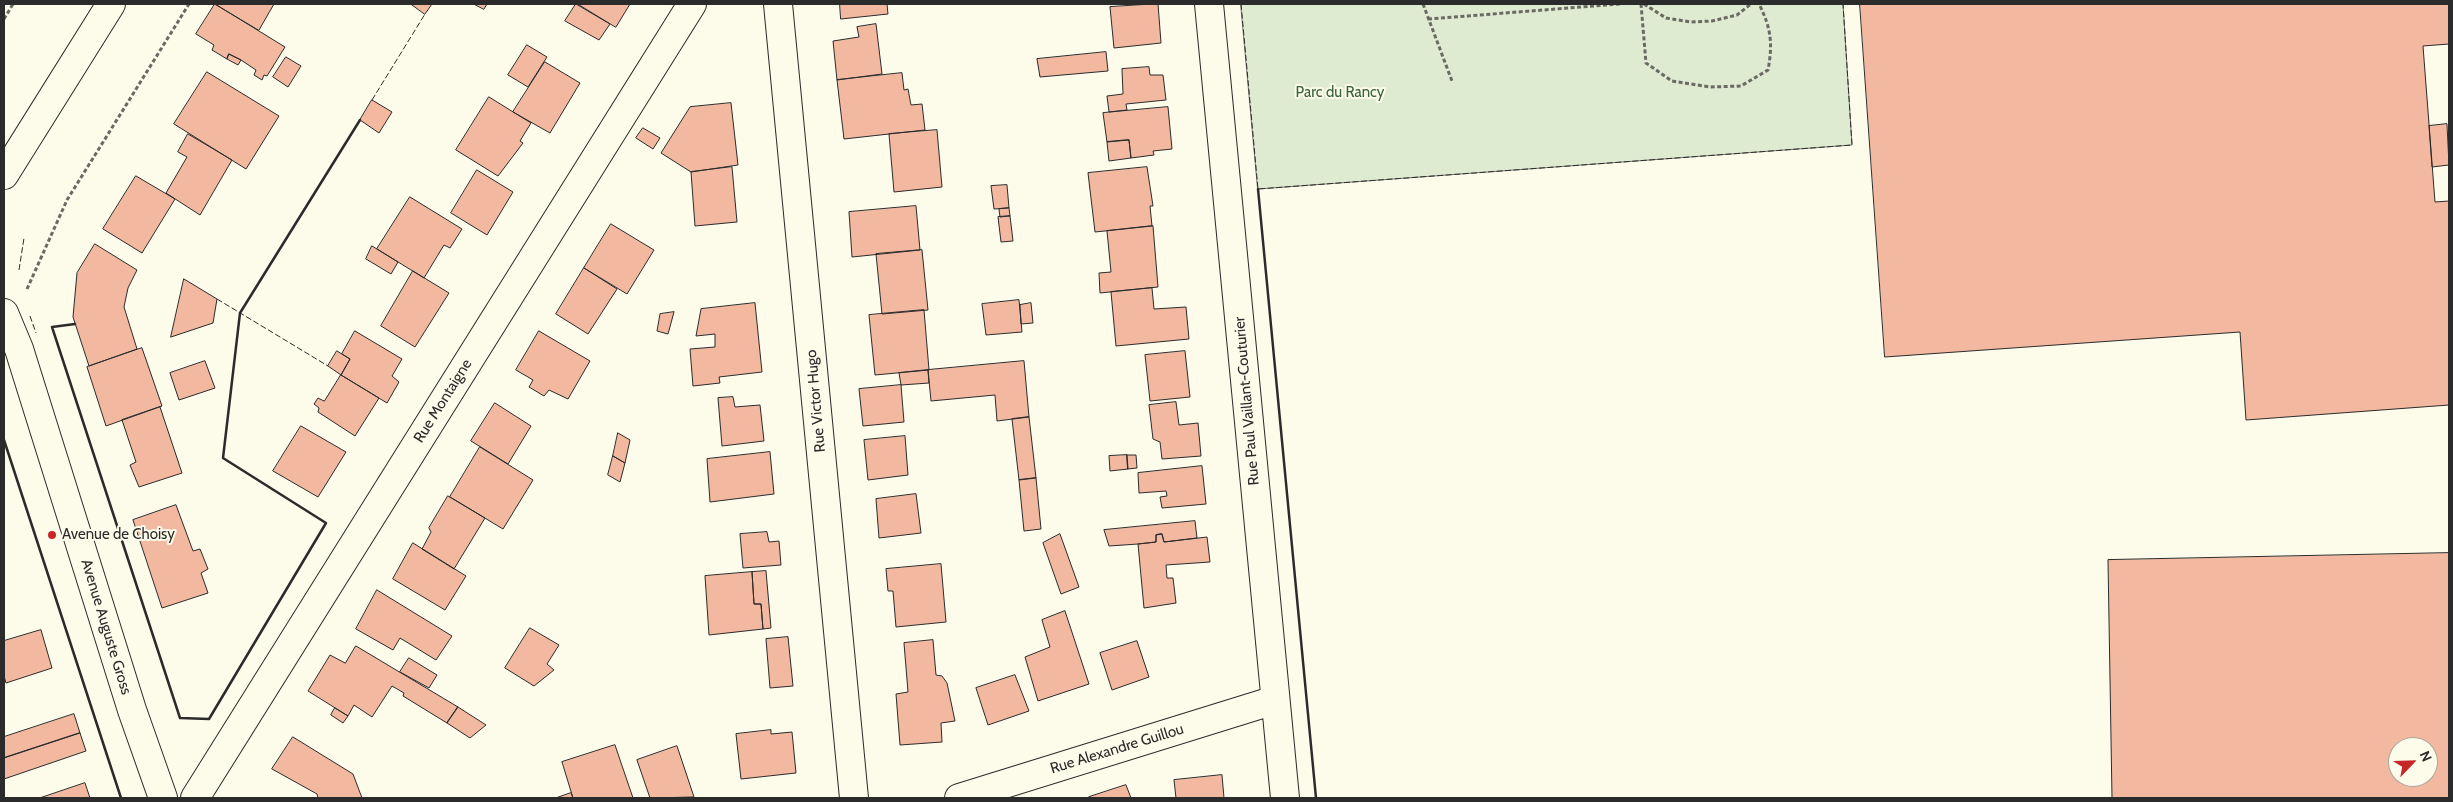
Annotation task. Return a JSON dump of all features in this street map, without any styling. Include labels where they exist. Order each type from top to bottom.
[{"type":"street","points":[[4,175],[111,4]]},
{"type":"street","name":"Rue Montaigne","points":[[195,798],[692,4]]},
{"type":"street","name":"Rue Victor Hugo","points":[[778,4],[854,798]]},
{"type":"street","name":"Rue Paul Vaillant-Couturier","points":[[1209,4],[1285,798]]},
{"type":"street","name":"Avenue Auguste Gross","points":[[4,313],[18,349],[163,798]]},
{"type":"street","name":"Rue Alexandre Guillou","points":[[959,798],[1275,700]]},
{"type":"path","points":[[4,19],[13,4]]},
{"type":"path","points":[[31,283],[68,200],[189,4]]},
{"type":"path","points":[[1423,4],[1452,81]]},
{"type":"path","points":[[1428,19],[1620,4]]},
{"type":"path","points":[[1642,4],[1666,18],[1691,22],[1712,21],[1737,15],[1751,4]]},
{"type":"path","points":[[1642,4],[1646,63],[1672,81],[1710,87],[1740,86],[1768,70],[1772,48],[1768,22],[1759,4]]},
{"type":"green space","name":"Parc du Rancy","points":[[1241,4],[1843,4],[1852,145],[1258,189]]},
{"type":"building","points":[[215,4],[285,47],[267,76],[264,75],[262,80],[254,75],[256,70],[229,54],[227,59],[212,50],[214,45],[196,34]]},
{"type":"building","points":[[215,4],[274,4],[259,30]]},
{"type":"building","points":[[411,4],[432,4],[425,14]]},
{"type":"building","points":[[474,4],[487,4],[484,9]]},
{"type":"building","points":[[576,4],[610,24],[599,40],[565,21]]},
{"type":"building","points":[[578,4],[630,4],[616,27]]},
{"type":"building","points":[[840,4],[887,4],[888,14],[841,19]]},
{"type":"building","points":[[1158,4],[1161,43],[1114,48],[1110,7]]},
{"type":"building","points":[[1860,4],[2449,4],[2449,44],[2423,46],[2435,202],[2449,201],[2449,405],[2246,420],[2240,332],[1885,357]]},
{"type":"building","points":[[876,24],[882,74],[837,80],[833,41],[859,37],[857,27]]},
{"type":"building","points":[[527,45],[547,57],[528,87],[508,75]]},
{"type":"building","points":[[1106,52],[1108,71],[1040,77],[1037,59]]},
{"type":"building","points":[[229,54],[241,60],[238,65],[227,59]]},
{"type":"building","points":[[286,57],[301,66],[288,87],[273,77]]},
{"type":"building","points":[[545,62],[580,83],[550,133],[513,112]]},
{"type":"building","points":[[1149,67],[1150,75],[1163,75],[1166,100],[1126,104],[1127,110],[1109,112],[1107,96],[1123,94],[1122,69]]},
{"type":"building","points":[[207,72],[279,116],[246,169],[174,124]]},
{"type":"building","points":[[902,73],[904,90],[908,89],[911,105],[922,104],[925,130],[844,139],[837,80]]},
{"type":"building","points":[[489,97],[531,123],[520,141],[523,143],[498,176],[456,150]]},
{"type":"building","points":[[372,100],[392,112],[379,133],[360,120]]},
{"type":"building","points":[[731,103],[738,165],[691,172],[661,153],[690,107]]},
{"type":"building","points":[[1168,107],[1172,149],[1153,151],[1154,155],[1131,158],[1129,140],[1107,142],[1103,113]]},
{"type":"building","points":[[2447,124],[2449,165],[2432,167],[2429,126]]},
{"type":"building","points":[[643,128],[660,138],[653,149],[636,138]]},
{"type":"building","points":[[937,130],[942,187],[894,192],[889,134]]},
{"type":"building","points":[[188,134],[232,160],[200,215],[166,193],[187,157],[178,152]]},
{"type":"building","points":[[1129,140],[1131,158],[1109,161],[1107,142]]},
{"type":"building","points":[[732,167],[737,222],[695,226],[691,172]]},
{"type":"building","points":[[1147,167],[1153,206],[1150,206],[1152,226],[1095,232],[1088,173]]},
{"type":"building","points":[[477,170],[513,192],[487,235],[451,213]]},
{"type":"building","points":[[136,176],[175,199],[142,253],[103,229]]},
{"type":"building","points":[[1007,185],[1009,208],[994,209],[991,186]]},
{"type":"building","points":[[410,197],[462,229],[450,248],[444,245],[424,278],[377,249]]},
{"type":"building","points":[[916,206],[920,250],[852,257],[849,212]]},
{"type":"building","points":[[1009,208],[1010,216],[1000,217],[999,209]]},
{"type":"building","points":[[1010,216],[1013,241],[1001,242],[998,217]]},
{"type":"building","points":[[611,224],[654,250],[627,294],[584,268]]},
{"type":"building","points":[[1153,226],[1158,287],[1100,293],[1099,273],[1111,272],[1107,231]]},
{"type":"building","points":[[95,244],[137,270],[128,288],[124,307],[137,349],[89,366],[73,317],[77,273]]},
{"type":"building","points":[[372,246],[398,262],[391,274],[366,259]]},
{"type":"building","points":[[922,250],[928,310],[882,314],[876,254]]},
{"type":"building","points":[[584,268],[617,289],[588,334],[556,314]]},
{"type":"building","points":[[413,271],[449,293],[415,347],[381,326]]},
{"type":"building","points":[[184,279],[217,299],[213,323],[171,337]]},
{"type":"building","points":[[1152,288],[1154,309],[1186,307],[1189,339],[1116,346],[1111,292]]},
{"type":"building","points":[[1019,300],[1022,332],[986,335],[982,304]]},
{"type":"building","points":[[755,303],[762,372],[719,377],[720,383],[693,386],[690,349],[715,347],[715,334],[696,336],[701,309]]},
{"type":"building","points":[[1031,303],[1033,323],[1021,324],[1020,305]]},
{"type":"building","points":[[924,310],[929,370],[875,375],[869,315]]},
{"type":"building","points":[[674,312],[668,334],[657,331],[660,314]]},
{"type":"building","points":[[355,331],[402,359],[392,376],[399,382],[387,403],[341,375],[350,359],[342,354]]},
{"type":"building","points":[[539,331],[590,361],[568,399],[549,390],[544,396],[529,387],[533,380],[516,370]]},
{"type":"building","points":[[142,348],[162,406],[106,426],[87,367]]},
{"type":"building","points":[[337,351],[350,359],[341,375],[328,366]]},
{"type":"building","points":[[1185,351],[1190,397],[1150,401],[1145,355]]},
{"type":"building","points":[[205,361],[215,388],[179,400],[170,373]]},
{"type":"building","points":[[1024,361],[1029,417],[997,421],[995,395],[931,401],[928,370]]},
{"type":"building","points":[[928,370],[929,383],[901,385],[899,373]]},
{"type":"building","points":[[341,375],[379,398],[355,436],[318,412],[319,408],[314,404],[318,398],[324,401]]},
{"type":"building","points":[[901,385],[904,422],[863,426],[859,389]]},
{"type":"building","points":[[733,397],[735,407],[760,405],[764,441],[722,446],[718,398]]},
{"type":"building","points":[[1176,402],[1179,425],[1198,423],[1201,456],[1162,459],[1160,442],[1153,439],[1149,405]]},
{"type":"building","points":[[495,403],[531,426],[508,464],[471,441]]},
{"type":"building","points":[[160,407],[182,473],[139,487],[130,465],[136,462],[122,420]]},
{"type":"building","points":[[1029,417],[1036,478],[1019,480],[1012,419]]},
{"type":"building","points":[[301,426],[346,452],[318,497],[273,471]]},
{"type":"building","points":[[618,433],[630,440],[625,463],[613,456]]},
{"type":"building","points":[[905,436],[908,475],[868,480],[864,440]]},
{"type":"building","points":[[480,447],[533,480],[503,529],[450,497]]},
{"type":"building","points":[[770,452],[774,494],[710,502],[707,459]]},
{"type":"building","points":[[1127,455],[1136,455],[1137,468],[1128,469]]},
{"type":"building","points":[[1127,455],[1128,469],[1110,471],[1109,456]]},
{"type":"building","points":[[613,456],[625,463],[620,482],[608,475]]},
{"type":"building","points":[[1202,466],[1206,504],[1162,508],[1160,497],[1167,496],[1166,491],[1139,493],[1138,473]]},
{"type":"building","points":[[1036,478],[1041,529],[1024,531],[1019,480]]},
{"type":"building","points":[[916,494],[921,533],[879,538],[876,499]]},
{"type":"building","points":[[448,496],[485,518],[454,569],[422,549],[431,532],[429,528]]},
{"type":"building","points":[[176,505],[193,551],[200,549],[208,569],[201,573],[208,593],[162,608],[133,520]]},
{"type":"building","points":[[1195,521],[1197,538],[1164,542],[1162,534],[1156,535],[1156,542],[1109,546],[1104,530]]},
{"type":"building","points":[[767,532],[769,542],[779,541],[781,565],[743,568],[740,534]]},
{"type":"building","points":[[1060,534],[1079,587],[1061,594],[1043,543]]},
{"type":"building","points":[[1162,534],[1164,542],[1207,537],[1210,562],[1166,565],[1167,578],[1173,578],[1176,603],[1144,608],[1138,544],[1156,542],[1156,535]]},
{"type":"building","points":[[413,543],[466,576],[445,610],[393,579]]},
{"type":"building","points":[[2449,553],[2449,798],[2112,798],[2108,560]]},
{"type":"building","points":[[941,564],[946,622],[896,627],[893,591],[888,591],[886,569]]},
{"type":"building","points":[[766,571],[771,628],[763,629],[761,604],[754,604],[752,572]]},
{"type":"building","points":[[752,572],[754,604],[761,604],[763,629],[709,635],[705,576]]},
{"type":"building","points":[[377,590],[452,636],[436,660],[400,638],[393,650],[356,629]]},
{"type":"building","points":[[1065,611],[1089,684],[1038,701],[1025,657],[1050,647],[1042,620]]},
{"type":"building","points":[[530,628],[559,645],[547,664],[554,670],[534,686],[505,668]]},
{"type":"building","points":[[41,630],[52,668],[6,683],[4,676],[4,641]]},
{"type":"building","points":[[788,637],[793,686],[770,688],[766,639]]},
{"type":"building","points":[[933,640],[936,675],[942,676],[947,683],[955,721],[941,723],[942,742],[900,745],[896,694],[908,692],[904,643]]},
{"type":"building","points":[[1137,641],[1149,677],[1112,690],[1100,653]]},
{"type":"building","points":[[356,646],[458,707],[447,723],[403,696],[404,693],[392,686],[372,717],[354,705],[348,716],[308,691],[330,655],[345,663]]},
{"type":"building","points":[[409,658],[437,675],[429,688],[400,672]]},
{"type":"building","points":[[1015,675],[1029,711],[988,725],[976,688]]},
{"type":"building","points":[[458,707],[486,725],[470,738],[447,723]]},
{"type":"building","points":[[335,708],[348,716],[343,723],[331,715]]},
{"type":"building","points":[[74,714],[80,733],[4,758],[4,737]]},
{"type":"building","points":[[771,730],[771,734],[792,732],[796,773],[741,779],[736,734]]},
{"type":"building","points":[[80,733],[86,751],[4,779],[4,758]]},
{"type":"building","points":[[293,737],[353,774],[362,798],[318,798],[317,794],[272,769]]},
{"type":"building","points":[[615,745],[633,798],[573,798],[562,762]]},
{"type":"building","points":[[677,746],[694,797],[650,798],[637,760]]},
{"type":"building","points":[[1222,775],[1224,798],[1176,798],[1174,780]]},
{"type":"building","points":[[85,783],[90,798],[40,798]]},
{"type":"building","points":[[1126,785],[1131,798],[1089,797]]},
{"type":"building","points":[[571,793],[573,798],[556,798]]},
{"type":"fence","points":[[1241,4],[1258,189],[1852,145],[1843,4]]},
{"type":"fence","points":[[372,100],[425,14]]},
{"type":"fence","points":[[19,270],[24,238]]},
{"type":"fence","points":[[217,299],[328,366]]},
{"type":"fence","points":[[30,316],[36,333]]},
{"type":"wall","points":[[75,324],[52,327],[180,718],[209,719],[326,523],[223,458],[240,313],[360,120]]},
{"type":"wall","points":[[1258,189],[1316,798]]},
{"type":"wall","points":[[4,440],[121,798]]},
{"type":"place","name":"Avenue de Choisy","points":[[52,535]]}]
